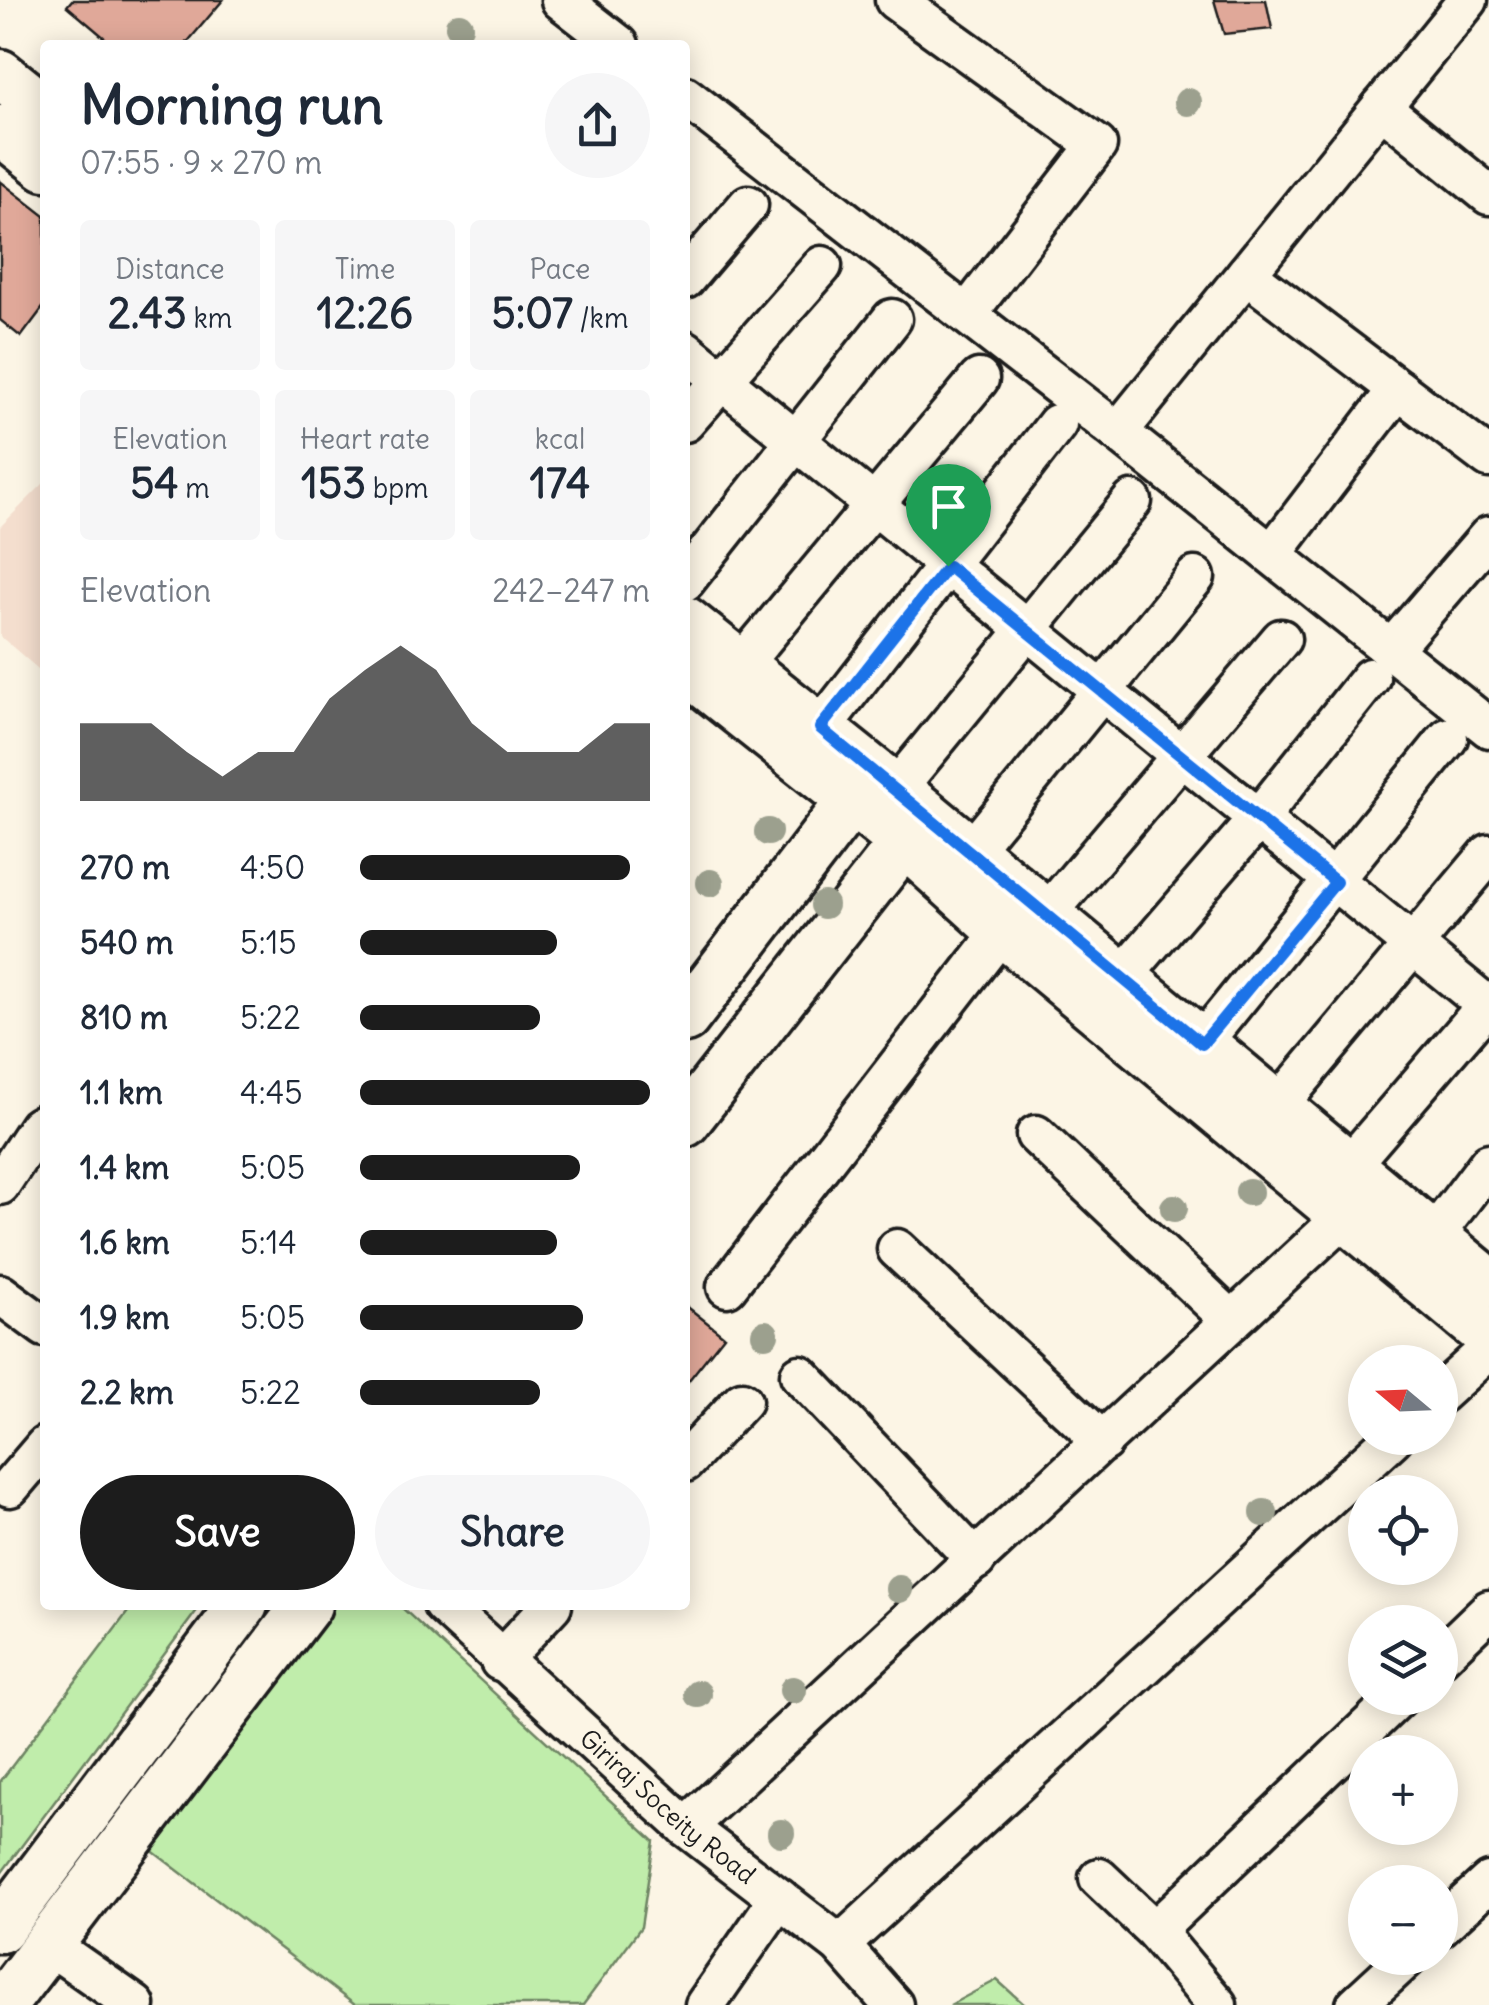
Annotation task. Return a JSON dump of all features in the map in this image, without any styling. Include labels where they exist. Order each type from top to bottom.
[{"type":"street","points":[[561,0],[613,40]]},
{"type":"street","points":[[895,0],[1096,145],[967,314]]},
{"type":"street","points":[[1118,432],[1468,0]]},
{"type":"street","points":[[0,74],[40,106]]},
{"type":"street","points":[[690,100],[1272,554],[1380,664],[1489,728]]},
{"type":"street","points":[[1381,108],[1489,195]]},
{"type":"street","points":[[0,130],[40,162]]},
{"type":"street","points":[[690,273],[748,205]]},
{"type":"street","points":[[690,416],[822,266]]},
{"type":"street","points":[[1246,274],[1489,458]]},
{"type":"street","points":[[690,574],[892,319]]},
{"type":"street","points":[[690,354],[1488,1005],[1349,1166]]},
{"type":"street","points":[[741,665],[979,379]]},
{"type":"street","points":[[1272,554],[1398,389]]},
{"type":"street","points":[[820,728],[1056,424]]},
{"type":"street","points":[[690,1114],[890,803],[1025,628],[1132,501]]},
{"type":"street","points":[[1122,977],[1258,819],[1380,664],[1489,536]]},
{"type":"street","points":[[971,852],[1196,577]]},
{"type":"street","points":[[690,625],[820,728],[1002,932],[1489,1336]]},
{"type":"street","points":[[1046,914],[1281,639]]},
{"type":"street","points":[[690,671],[971,852],[1489,1283]]},
{"type":"street","points":[[1202,1044],[1448,738]]},
{"type":"street","points":[[690,1013],[890,803]]},
{"type":"street","points":[[1277,1107],[1489,854]]},
{"type":"street","points":[[727,1287],[1002,932]]},
{"type":"street","points":[[2,1177],[40,1127]]},
{"type":"street","points":[[1036,1136],[1232,1321]]},
{"type":"street","points":[[1433,1237],[1489,1163]]},
{"type":"street","points":[[686,1827],[1346,1216]]},
{"type":"street","points":[[897,1249],[1104,1442]]},
{"type":"street","points":[[0,1294],[40,1323]]},
{"type":"street","points":[[1458,1377],[1489,1349]]},
{"type":"street","points":[[800,1375],[976,1560]]},
{"type":"street","points":[[690,1457],[742,1401]]},
{"type":"street","points":[[10,1487],[40,1452]]},
{"type":"street","points":[[840,1945],[1374,1455]]},
{"type":"street","points":[[0,1928],[240,1610]]},
{"type":"street","points":[[2,2005],[303,1610]]},
{"type":"street","name":"Giriraj Soceity Road","points":[[447,1610],[686,1827],[840,1945],[893,2005]]},
{"type":"street","points":[[500,1661],[547,1610]]},
{"type":"street","points":[[1458,1640],[1489,1610]]},
{"type":"street","points":[[1155,1930],[1380,1715]]},
{"type":"street","points":[[1099,1878],[1155,1930],[1217,2005]]},
{"type":"street","points":[[1458,1911],[1489,1882]]},
{"type":"street","points":[[706,2005],[779,1898]]},
{"type":"street","points":[[48,1944],[136,2005]]},
{"type":"street","points":[[1356,2005],[1389,1975]]},
{"type":"shaded area","points":[[40,487],[40,671],[0,636],[0,527]]},
{"type":"green space","points":[[129,1610],[197,1610],[0,1875],[0,1782]]},
{"type":"green space","points":[[327,1610],[404,1610],[654,1841],[641,1927],[583,2005],[355,2005],[151,1850]]},
{"type":"green space","points":[[997,1980],[1025,2005],[950,2005]]},
{"type":"building","points":[[72,0],[223,0],[189,40],[107,40],[67,6]]},
{"type":"building","points":[[1214,0],[1266,0],[1272,29],[1224,34]]},
{"type":"building","points":[[0,181],[40,212],[40,312],[21,337],[0,320]]},
{"type":"building","points":[[690,1309],[724,1336],[690,1379]]},
{"type":"route","points":[[948,566],[1336,882],[1202,1044],[820,728],[948,566]]}]
